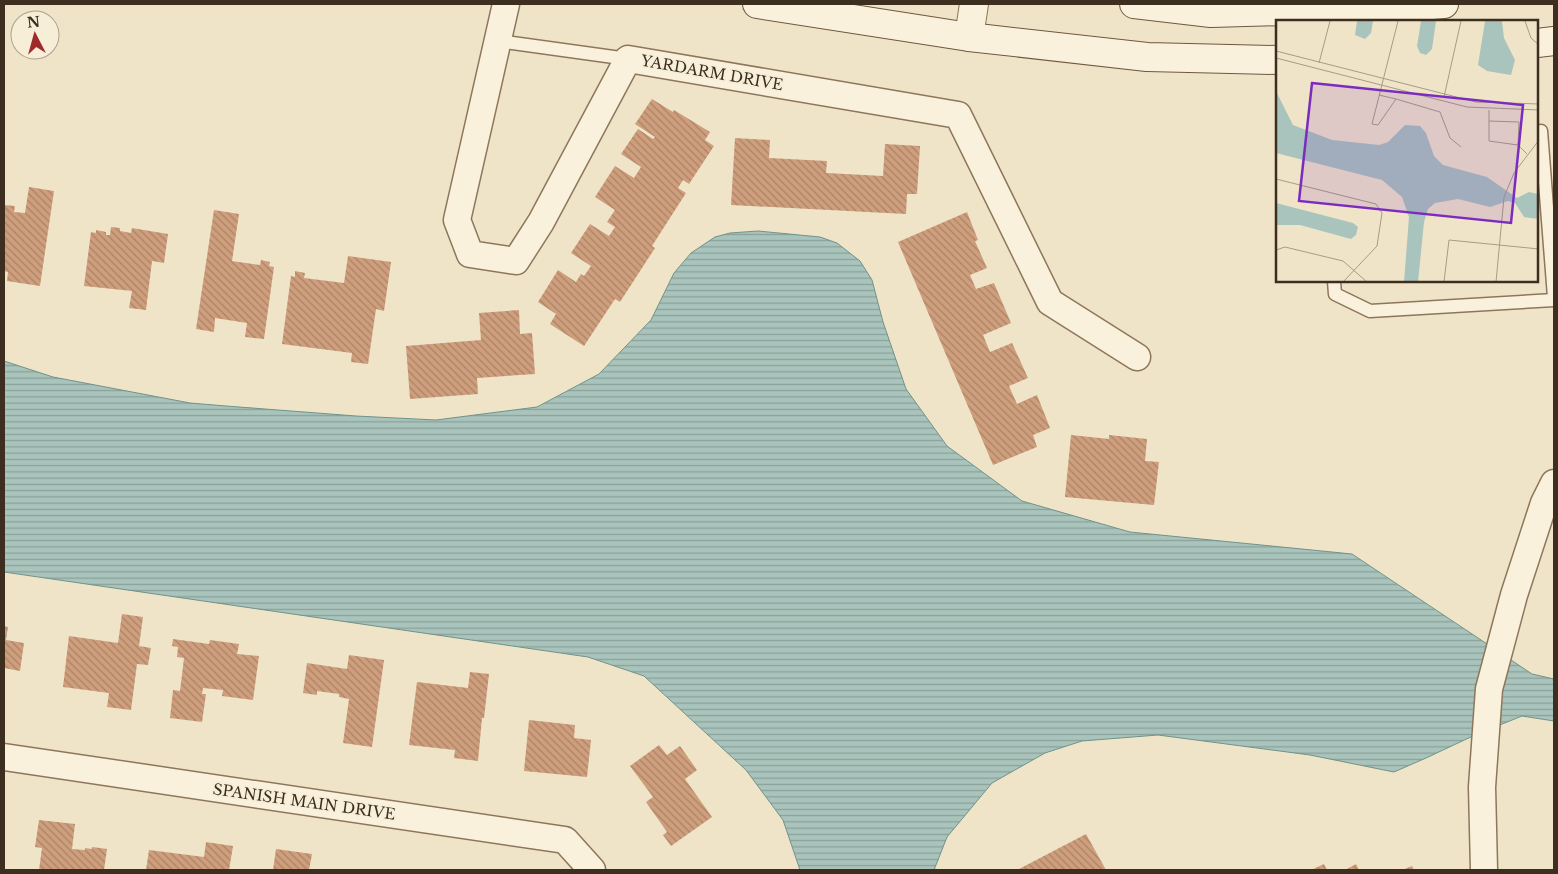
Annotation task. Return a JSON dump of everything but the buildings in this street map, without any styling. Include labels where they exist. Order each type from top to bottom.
[{"type":"main road","points":[[757,4],[968,37],[1147,57],[1276,60]]},
{"type":"main road","points":[[968,37],[974,4]]},
{"type":"main road","points":[[1134,4],[1211,13],[1396,8],[1444,4]]},
{"type":"main road","points":[[1538,43],[1554,41]]},
{"type":"street","name":"YARDARM DRIVE","points":[[506,4],[457,220],[470,254],[516,261],[541,222],[628,59],[958,115],[1050,302],[1137,357]]},
{"type":"street","points":[[1484,870],[1482,787],[1489,690],[1514,595],[1544,503],[1554,483]]},
{"type":"street","name":"SPANISH MAIN DRIVE","points":[[4,757],[565,840],[592,870]]},
{"type":"lane","points":[[498,41],[628,59]]},
{"type":"lane","points":[[1334,282],[1336,294],[1370,311],[1554,298],[1541,131],[1538,132]]},
{"type":"water","points":[[758,231],[820,237],[837,243],[860,261],[872,280],[883,322],[906,389],[947,446],[1022,501],[1130,532],[1352,554],[1532,674],[1554,679],[1554,721],[1522,716],[1394,772],[1310,755],[1158,735],[1082,741],[1045,753],[992,783],[947,837],[934,870],[800,870],[783,820],[746,770],[644,676],[588,657],[4,572],[4,361],[53,377],[190,403],[356,416],[436,420],[537,407],[599,374],[651,320],[674,273],[691,253],[715,237],[730,233]]}]
